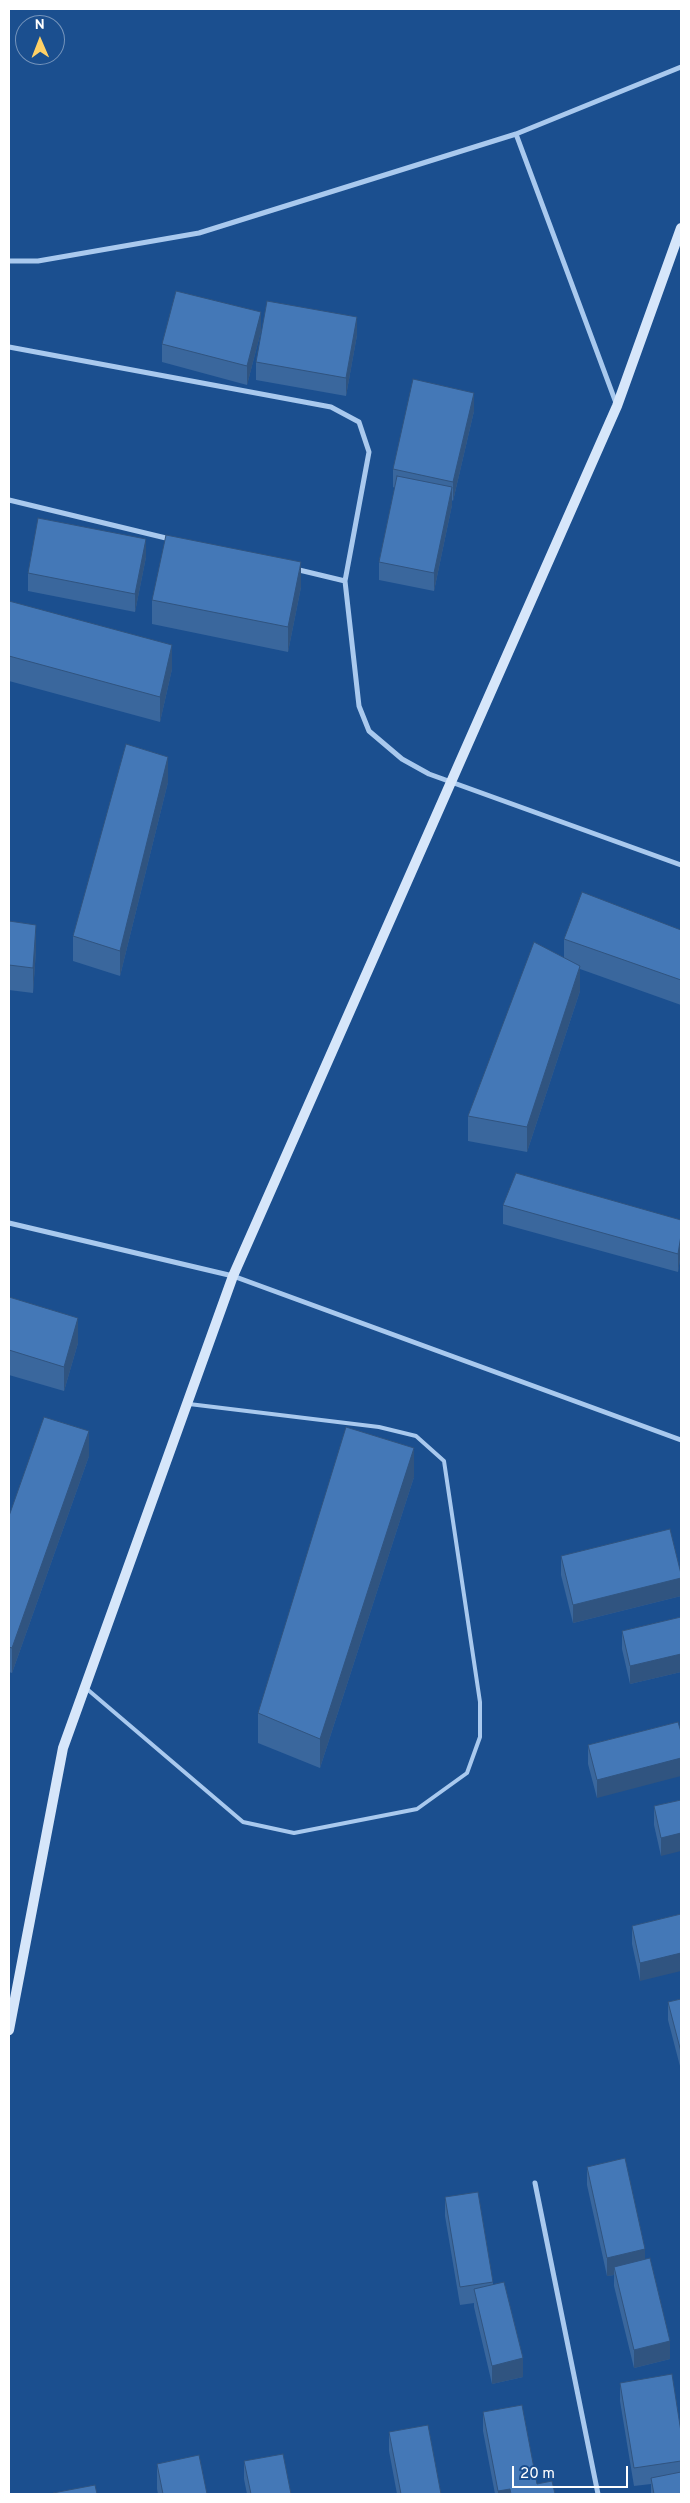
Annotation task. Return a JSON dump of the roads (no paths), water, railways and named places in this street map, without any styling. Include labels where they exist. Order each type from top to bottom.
[{"type":"street","points":[[9,261],[38,261],[199,232],[516,134],[681,67]]},
{"type":"street","points":[[516,134],[617,406]]},
{"type":"street","points":[[9,2030],[63,1748],[233,1276],[453,782],[617,406],[681,228]]},
{"type":"street","points":[[9,346],[330,408],[359,422],[369,452],[345,581],[359,706],[369,731],[402,759],[429,774],[681,865]]},
{"type":"street","points":[[9,500],[172,539]]},
{"type":"street","points":[[288,567],[345,581]]},
{"type":"street","points":[[9,1223],[233,1276],[681,1440]]},
{"type":"street","points":[[535,2183],[598,2494]]},
{"type":"lane","points":[[85,1687],[243,1822],[294,1834],[417,1809],[467,1773],[480,1737],[480,1702],[444,1461],[416,1436],[379,1427],[186,1404]]}]
